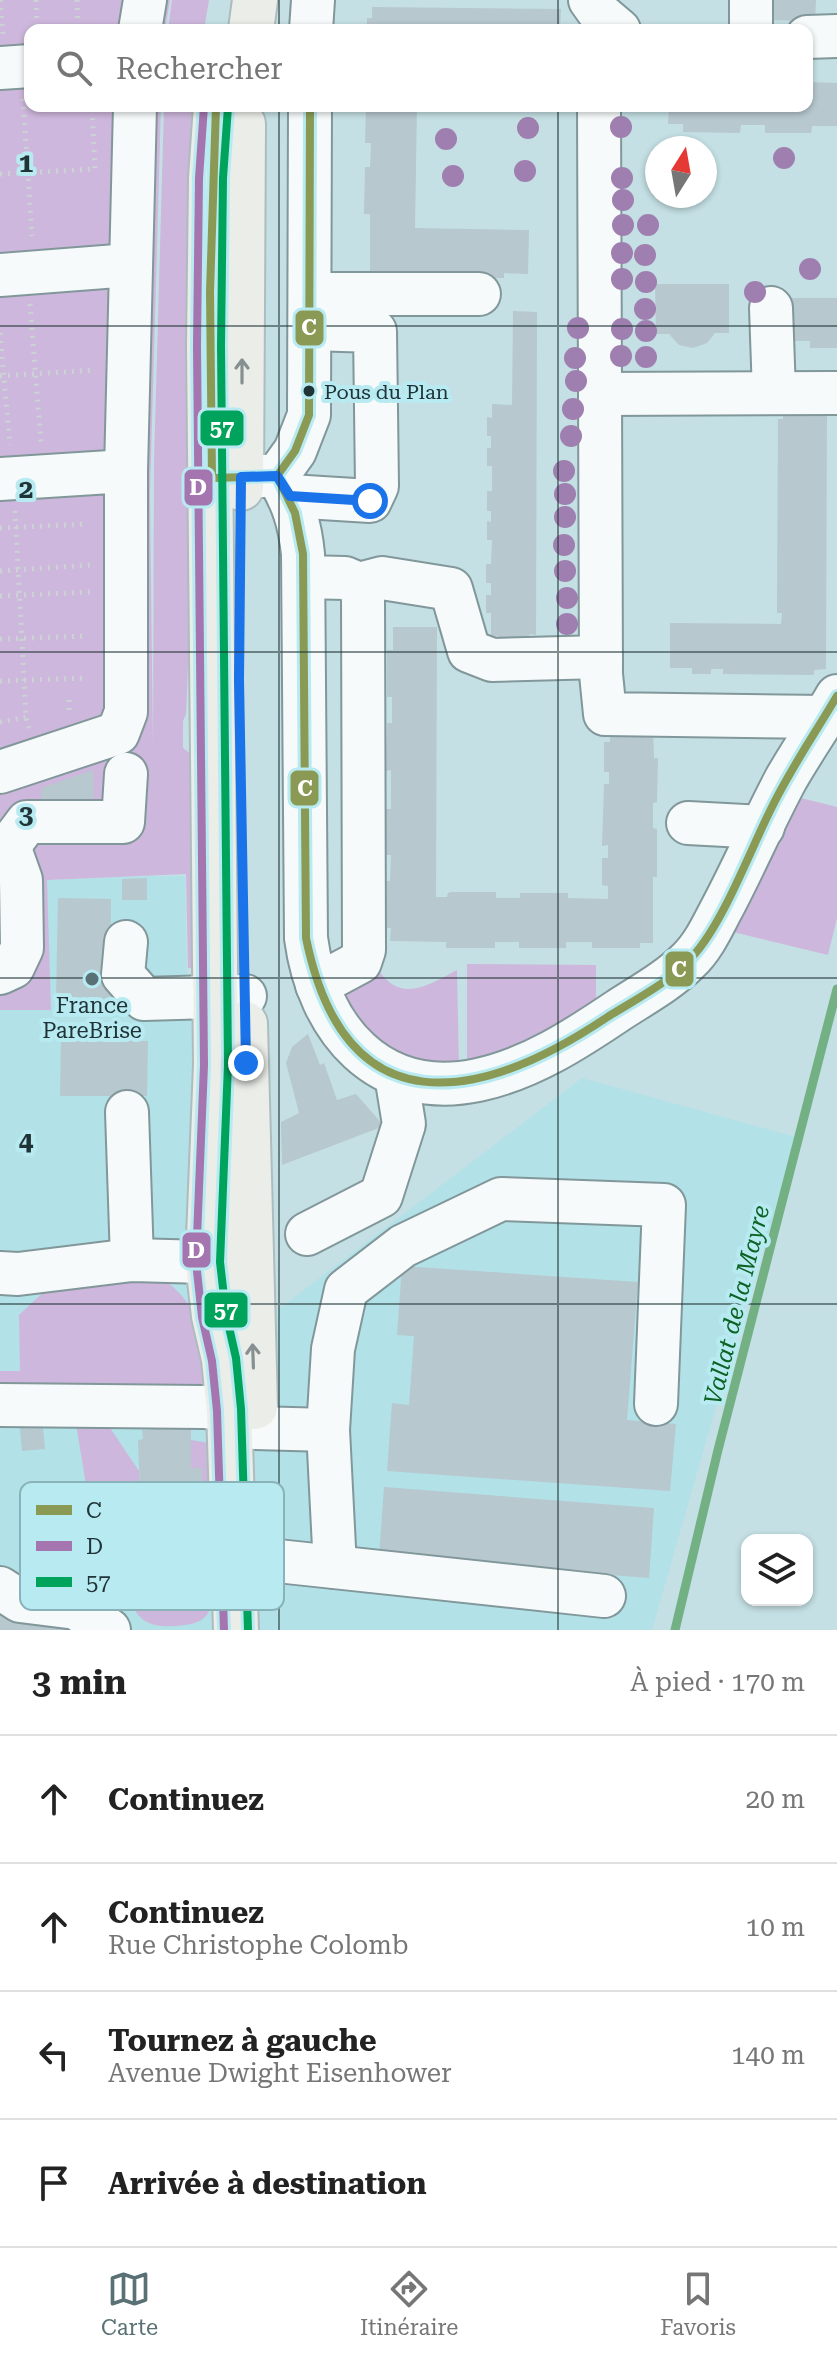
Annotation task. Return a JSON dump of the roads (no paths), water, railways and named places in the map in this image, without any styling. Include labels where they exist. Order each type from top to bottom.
[{"type":"main road","points":[[225,24],[228,0]]},
{"type":"main road","points":[[254,24],[255,0]]},
{"type":"main road","points":[[216,112],[209,346],[255,482]]},
{"type":"main road","points":[[244,112],[255,482],[230,996],[214,1144],[208,1262],[214,1316],[242,1419],[250,1482]]},
{"type":"main road","points":[[230,996],[251,1263],[240,1482]]},
{"type":"main road","points":[[236,1630],[237,1610]]},
{"type":"main road","points":[[256,1630],[257,1610]]},
{"type":"street","points":[[141,24],[145,0]]},
{"type":"street","points":[[257,24],[268,0]]},
{"type":"street","points":[[311,24],[313,0]]},
{"type":"street","points":[[590,0],[612,24]]},
{"type":"street","points":[[751,0],[751,24]]},
{"type":"street","points":[[813,37],[837,36]]},
{"type":"street","points":[[19,766],[118,733],[126,712],[126,471],[135,112]]},
{"type":"street","points":[[255,482],[295,451],[309,415],[310,112]]},
{"type":"street","points":[[599,112],[601,657],[605,714],[831,707]]},
{"type":"street","points":[[0,275],[130,265]]},
{"type":"street","points":[[310,311],[479,294]]},
{"type":"street","points":[[771,308],[774,393]]},
{"type":"street","points":[[255,482],[370,501],[377,486],[375,331],[310,311]]},
{"type":"street","points":[[601,394],[837,393]]},
{"type":"street","points":[[19,477],[126,471]]},
{"type":"street","points":[[255,482],[300,525],[304,577],[306,938],[309,961],[317,985],[342,1034],[374,1065],[396,1075],[451,1084],[479,1080],[511,1070],[568,1044],[690,960],[708,934],[786,779],[831,707]]},
{"type":"street","points":[[304,577],[345,578],[359,584],[382,578],[451,589],[469,651],[492,660],[601,657]]},
{"type":"street","points":[[317,985],[360,962],[364,950],[363,593],[359,584]]},
{"type":"street","points":[[0,973],[13,967],[22,948],[21,880],[5,845],[27,822],[123,822],[126,774]]},
{"type":"street","points":[[688,823],[763,827]]},
{"type":"street","points":[[126,942],[123,975],[144,999],[230,996]]},
{"type":"street","points":[[307,1234],[381,1196],[404,1124],[396,1075]]},
{"type":"street","points":[[127,1112],[132,1260]]},
{"type":"street","points":[[335,1567],[328,1430],[333,1349],[346,1290],[403,1246],[501,1199],[664,1205],[656,1404]]},
{"type":"street","points":[[0,1273],[18,1274],[132,1260],[251,1263]]},
{"type":"street","points":[[0,1405],[204,1407],[242,1419],[328,1430]]},
{"type":"street","points":[[284,1562],[604,1596]]},
{"type":"street","points":[[0,1588],[20,1601]]},
{"type":"street","points":[[79,1610],[109,1630]]},
{"type":"waterway","name":"Vallat de la Mayre","points":[[675,1630],[718,1450],[837,989]]},
{"type":"place","name":"Pous du Plan","points":[[309,391]]},
{"type":"place","name":"France PareBrise","points":[[92,979]]}]
